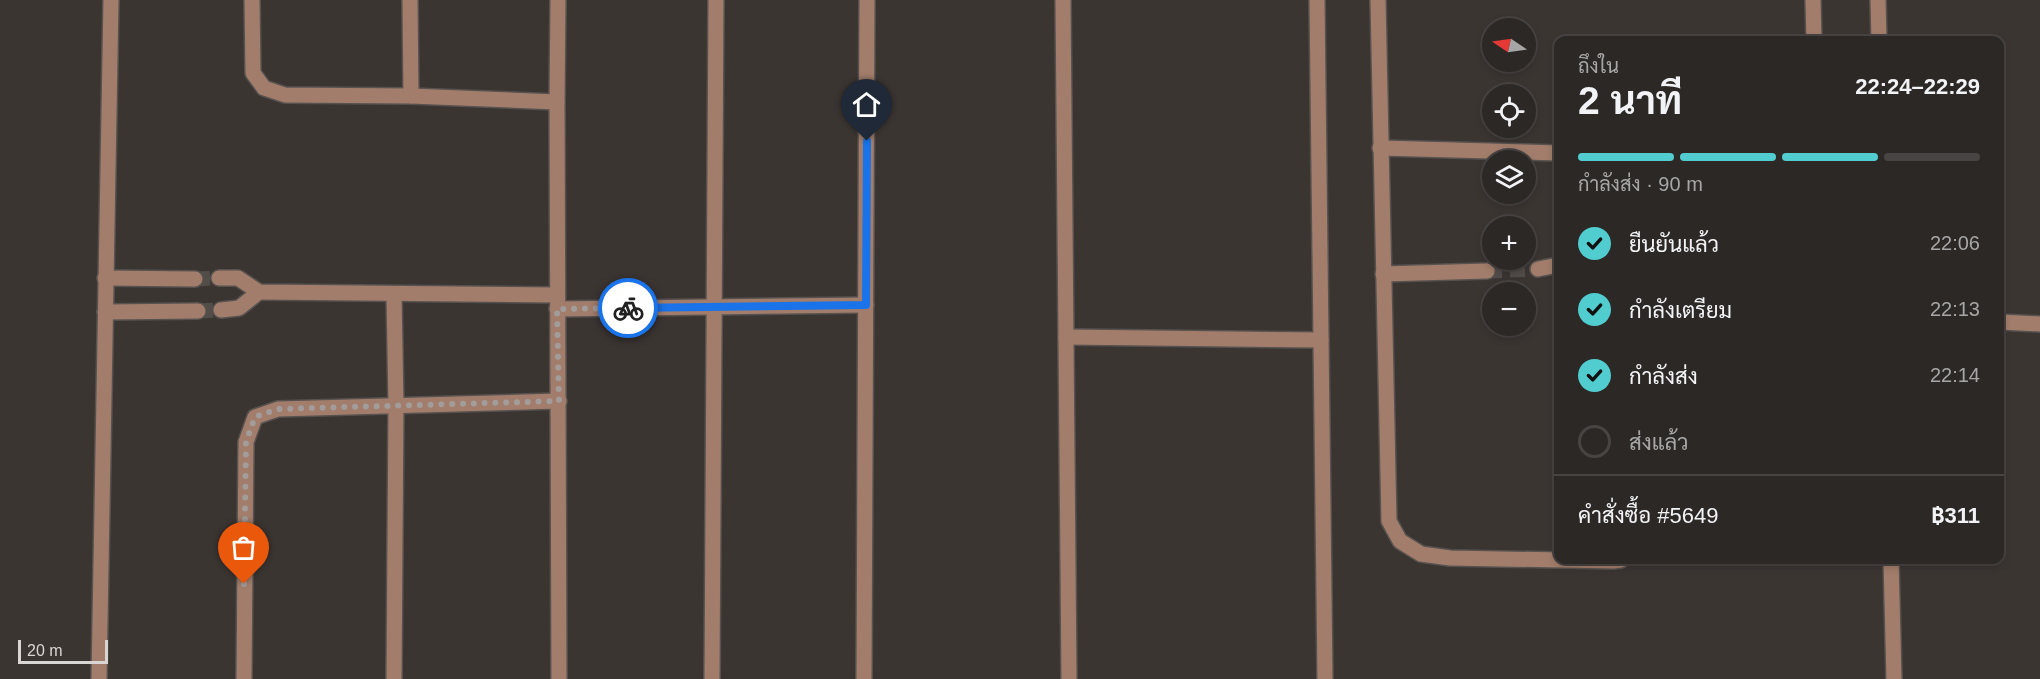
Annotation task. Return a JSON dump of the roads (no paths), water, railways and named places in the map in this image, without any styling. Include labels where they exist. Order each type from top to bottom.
[{"type":"street","points":[[99,679],[111,0]]},
{"type":"street","points":[[252,0],[253,73],[264,87],[285,95],[411,96],[557,102]]},
{"type":"street","points":[[410,0],[411,96]]},
{"type":"street","points":[[558,0],[559,679]]},
{"type":"street","points":[[712,679],[716,0]]},
{"type":"street","points":[[864,679],[867,0]]},
{"type":"street","points":[[1063,0],[1069,679]]},
{"type":"street","points":[[1317,0],[1325,679]]},
{"type":"street","points":[[1378,0],[1389,521],[1400,541],[1421,554],[1450,558],[1554,560]]},
{"type":"street","points":[[1814,0],[1814,36]]},
{"type":"street","points":[[1878,0],[1879,36]]},
{"type":"street","points":[[1380,147],[1554,153]]},
{"type":"street","points":[[1538,269],[1554,266]]},
{"type":"street","points":[[1383,274],[1487,271]]},
{"type":"street","points":[[105,278],[195,279]]},
{"type":"street","points":[[219,278],[238,278],[259,292],[715,307],[866,305]]},
{"type":"street","points":[[221,310],[239,308],[259,292]]},
{"type":"street","points":[[394,295],[396,405],[394,679]]},
{"type":"street","points":[[105,312],[198,311]]},
{"type":"street","points":[[2004,322],[2040,324]]},
{"type":"street","points":[[1066,337],[1321,340]]},
{"type":"street","points":[[244,679],[246,442],[255,417],[278,409],[559,401]]},
{"type":"street","points":[[1891,564],[1894,679]]},
{"type":"tunnel","points":[[1487,271],[1538,269]]},
{"type":"tunnel","points":[[195,279],[219,278]]},
{"type":"tunnel","points":[[198,311],[221,310]]}]
